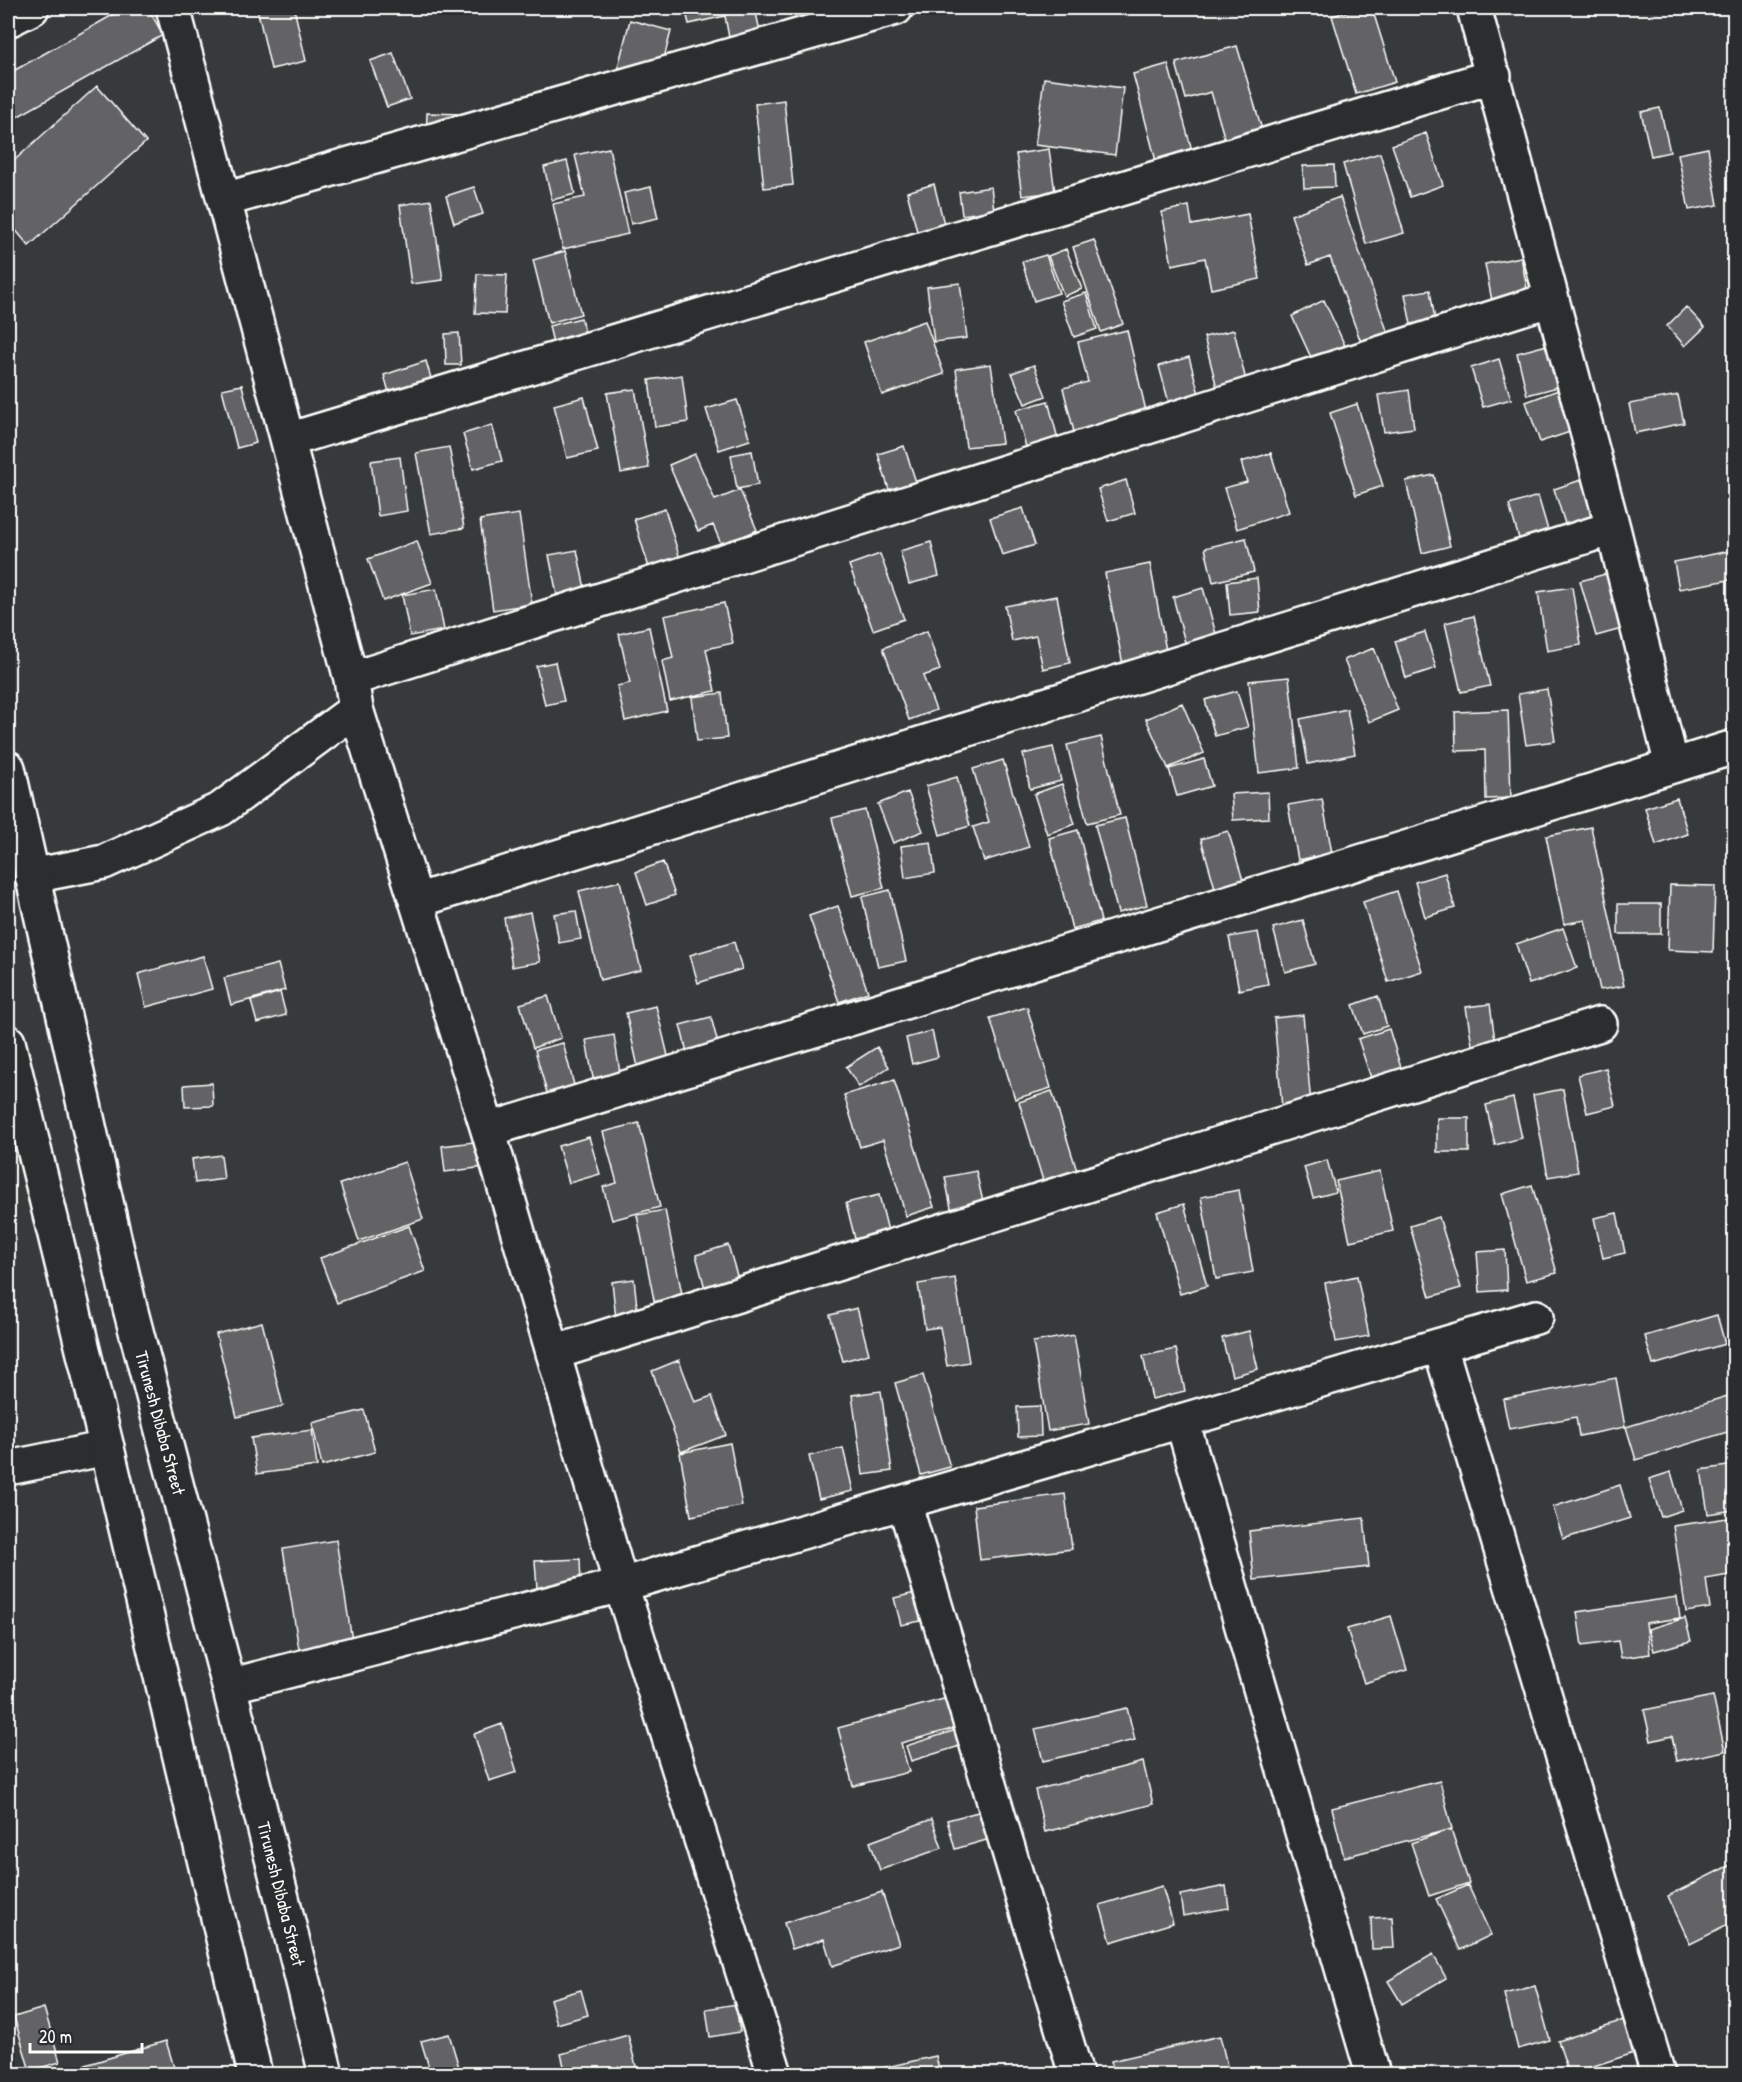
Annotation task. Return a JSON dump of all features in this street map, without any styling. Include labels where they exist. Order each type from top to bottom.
[{"type":"street","points":[[8,20],[32,8]]},
{"type":"street","points":[[173,8],[354,694],[488,1130],[621,1585],[775,2074]]},
{"type":"street","points":[[224,200],[896,8]]},
{"type":"street","points":[[1474,8],[1613,528],[1672,766]]},
{"type":"street","points":[[288,440],[1494,76]]},
{"type":"street","points":[[32,876],[104,862],[221,809],[354,694],[1552,299]]},
{"type":"street","points":[[416,901],[1613,528]]},
{"type":"street","points":[[488,1130],[1734,747]]},
{"type":"street","name":"Tirunesh Dibaba Street","points":[[8,768],[130,1308],[229,1686],[326,2074]]},
{"type":"street","points":[[554,1353],[1600,1024]]},
{"type":"street","points":[[8,1042],[255,2074]]},
{"type":"street","points":[[229,1686],[621,1585],[1536,1317]]},
{"type":"street","points":[[1440,1346],[1659,2074]]},
{"type":"street","points":[[1182,1421],[1373,2074]]},
{"type":"street","points":[[8,1468],[107,1448]]},
{"type":"street","points":[[904,1502],[1077,2074]]},
{"type":"building","points":[[125,8],[148,8],[163,35],[8,122],[8,74]]},
{"type":"building","points":[[257,8],[294,8],[306,61],[271,69]]},
{"type":"building","points":[[685,8],[755,8],[762,41],[731,48],[725,16],[689,24]]},
{"type":"building","points":[[1360,8],[1372,8],[1395,82],[1356,94],[1332,16]]},
{"type":"building","points":[[630,20],[671,31],[659,78],[618,67]]},
{"type":"building","points":[[1237,46],[1263,133],[1226,143],[1211,92],[1186,99],[1176,63]]},
{"type":"building","points":[[393,53],[410,99],[387,107],[370,61]]},
{"type":"building","points":[[1168,64],[1193,154],[1157,165],[1133,74]]},
{"type":"building","points":[[1044,78],[1123,88],[1115,155],[1035,145]]},
{"type":"building","points":[[97,86],[146,142],[29,246],[8,221],[8,166]]},
{"type":"building","points":[[784,100],[793,185],[764,188],[755,104]]},
{"type":"building","points":[[1660,108],[1670,152],[1651,156],[1641,112]]},
{"type":"building","points":[[427,113],[463,114],[462,138],[426,138]]},
{"type":"building","points":[[1426,133],[1443,185],[1410,197],[1392,145]]},
{"type":"building","points":[[609,148],[628,234],[563,249],[553,204],[585,197],[575,155]]},
{"type":"building","points":[[1708,148],[1718,205],[1689,210],[1678,154]]},
{"type":"building","points":[[1049,149],[1055,192],[1022,196],[1016,154]]},
{"type":"building","points":[[1380,153],[1404,233],[1366,244],[1343,164]]},
{"type":"building","points":[[567,161],[575,194],[552,200],[544,167]]},
{"type":"building","points":[[1334,165],[1335,187],[1304,188],[1303,166]]},
{"type":"building","points":[[934,184],[946,232],[919,239],[907,192]]},
{"type":"building","points":[[474,187],[483,214],[454,223],[446,196]]},
{"type":"building","points":[[651,187],[658,218],[631,224],[624,193]]},
{"type":"building","points":[[991,187],[994,210],[962,215],[959,192]]},
{"type":"building","points":[[1340,197],[1389,336],[1362,345],[1330,257],[1308,265],[1291,215]]},
{"type":"building","points":[[431,200],[443,280],[411,284],[400,205]]},
{"type":"building","points":[[1189,206],[1192,225],[1248,214],[1260,279],[1211,289],[1205,258],[1172,265],[1162,212]]},
{"type":"building","points":[[1094,240],[1123,324],[1101,332],[1073,247]]},
{"type":"building","points":[[1066,249],[1082,289],[1064,296],[1048,256]]},
{"type":"building","points":[[565,251],[581,314],[549,323],[533,260]]},
{"type":"building","points":[[1046,255],[1059,293],[1034,301],[1022,262]]},
{"type":"building","points":[[1521,257],[1528,294],[1492,301],[1485,264]]},
{"type":"building","points":[[477,274],[507,275],[505,314],[475,313]]},
{"type":"building","points":[[960,283],[967,338],[934,342],[927,287]]},
{"type":"building","points":[[1430,290],[1436,326],[1412,330],[1405,294]]},
{"type":"building","points":[[1086,293],[1097,329],[1074,337],[1061,301]]},
{"type":"building","points":[[1324,300],[1346,348],[1314,364],[1292,316]]},
{"type":"building","points":[[1686,307],[1705,327],[1685,346],[1667,326]]},
{"type":"building","points":[[581,318],[586,339],[554,347],[549,326]]},
{"type":"building","points":[[925,321],[944,374],[882,395],[864,342]]},
{"type":"building","points":[[1127,330],[1146,411],[1074,432],[1063,388],[1088,382],[1078,342]]},
{"type":"building","points":[[1234,330],[1246,381],[1217,388],[1204,337]]},
{"type":"building","points":[[459,333],[461,365],[446,365],[445,334]]},
{"type":"building","points":[[1547,345],[1558,387],[1527,395],[1517,353]]},
{"type":"building","points":[[1189,357],[1199,394],[1169,403],[1159,366]]},
{"type":"building","points":[[1499,359],[1511,399],[1483,407],[1471,368]]},
{"type":"building","points":[[426,361],[435,392],[393,406],[384,375]]},
{"type":"building","points":[[991,364],[1002,443],[966,447],[956,369]]},
{"type":"building","points":[[1034,365],[1046,396],[1025,404],[1012,373]]},
{"type":"building","points":[[682,375],[688,422],[655,427],[649,380]]},
{"type":"building","points":[[242,385],[256,443],[237,448],[222,389]]},
{"type":"building","points":[[635,389],[649,468],[621,473],[607,393]]},
{"type":"building","points":[[1561,389],[1576,430],[1540,442],[1526,402]]},
{"type":"building","points":[[1409,390],[1414,428],[1384,432],[1378,395]]},
{"type":"building","points":[[1678,395],[1684,423],[1635,433],[1629,404]]},
{"type":"building","points":[[584,397],[598,451],[567,458],[554,405]]},
{"type":"building","points":[[737,400],[750,440],[719,450],[706,409]]},
{"type":"building","points":[[1048,401],[1058,439],[1026,447],[1016,410]]},
{"type":"building","points":[[1357,404],[1383,486],[1356,495],[1330,413]]},
{"type":"building","points":[[492,425],[502,461],[473,469],[463,434]]},
{"type":"building","points":[[904,446],[917,485],[890,493],[878,454]]},
{"type":"building","points":[[449,447],[464,528],[431,534],[416,453]]},
{"type":"building","points":[[752,451],[758,485],[737,489],[731,455]]},
{"type":"building","points":[[1271,453],[1289,512],[1237,529],[1224,488],[1247,482],[1241,462]]},
{"type":"building","points":[[695,454],[715,500],[740,490],[757,530],[722,546],[713,525],[698,531],[669,465]]},
{"type":"building","points":[[400,457],[407,511],[378,516],[371,461]]},
{"type":"building","points":[[1434,475],[1450,546],[1422,553],[1406,481]]},
{"type":"building","points":[[1590,477],[1603,519],[1567,530],[1554,489]]},
{"type":"building","points":[[1126,480],[1135,513],[1108,521],[1098,489]]},
{"type":"building","points":[[1538,496],[1550,537],[1521,545],[1509,505]]},
{"type":"building","points":[[1023,508],[1035,545],[1002,555],[990,518]]},
{"type":"building","points":[[665,509],[681,562],[650,571],[634,519]]},
{"type":"building","points":[[519,514],[532,604],[493,610],[480,520]]},
{"type":"building","points":[[1246,538],[1254,572],[1213,582],[1205,548]]},
{"type":"building","points":[[417,541],[432,583],[383,601],[368,559]]},
{"type":"building","points":[[931,542],[939,576],[909,584],[900,551]]},
{"type":"building","points":[[577,550],[585,589],[557,595],[549,555]]},
{"type":"building","points":[[1734,550],[1734,579],[1679,589],[1674,562]]},
{"type":"building","points":[[880,554],[904,619],[873,630],[849,565]]},
{"type":"building","points":[[1150,564],[1167,656],[1123,665],[1105,573]]},
{"type":"building","points":[[1613,572],[1629,627],[1596,636],[1580,581]]},
{"type":"building","points":[[1257,578],[1260,612],[1230,615],[1227,582]]},
{"type":"building","points":[[1572,587],[1581,645],[1547,651],[1538,592]]},
{"type":"building","points":[[1203,588],[1218,641],[1187,650],[1173,597]]},
{"type":"building","points":[[436,589],[444,630],[410,636],[402,595]]},
{"type":"building","points":[[1057,596],[1070,663],[1043,669],[1036,636],[1012,641],[1005,606]]},
{"type":"building","points":[[724,603],[733,643],[706,649],[715,691],[670,701],[662,661],[673,658],[664,616]]},
{"type":"building","points":[[1474,616],[1490,686],[1461,692],[1445,623]]},
{"type":"building","points":[[649,627],[667,711],[625,721],[617,686],[630,683],[619,634]]},
{"type":"building","points":[[927,631],[940,670],[923,676],[936,710],[909,720],[883,648]]},
{"type":"building","points":[[1425,632],[1436,668],[1406,678],[1395,641]]},
{"type":"building","points":[[1374,648],[1398,710],[1369,722],[1344,660]]},
{"type":"building","points":[[555,662],[564,701],[545,705],[536,666]]},
{"type":"building","points":[[1289,677],[1299,768],[1259,773],[1249,681]]},
{"type":"building","points":[[1547,689],[1555,741],[1526,745],[1518,694]]},
{"type":"building","points":[[1237,691],[1248,727],[1215,736],[1205,700]]},
{"type":"building","points":[[722,693],[727,738],[697,741],[692,697]]},
{"type":"building","points":[[1182,703],[1204,753],[1168,768],[1146,719]]},
{"type":"building","points":[[1347,709],[1355,754],[1308,764],[1300,719]]},
{"type":"building","points":[[1508,710],[1511,798],[1486,799],[1485,750],[1456,751],[1455,712]]},
{"type":"building","points":[[1101,737],[1120,815],[1087,823],[1067,745]]},
{"type":"building","points":[[1053,747],[1061,781],[1030,789],[1023,754]]},
{"type":"building","points":[[1204,759],[1212,786],[1177,796],[1169,769]]},
{"type":"building","points":[[1003,760],[1029,847],[984,861],[973,827],[989,822],[973,769]]},
{"type":"building","points":[[957,777],[970,826],[940,835],[926,786]]},
{"type":"building","points":[[1062,784],[1075,824],[1047,834],[1034,794]]},
{"type":"building","points":[[908,792],[923,831],[893,843],[878,804]]},
{"type":"building","points":[[1268,792],[1269,818],[1233,820],[1231,794]]},
{"type":"building","points":[[1677,798],[1688,834],[1656,845],[1645,808]]},
{"type":"building","points":[[1322,799],[1332,853],[1298,860],[1288,805]]},
{"type":"building","points":[[865,810],[884,888],[852,896],[832,818]]},
{"type":"building","points":[[1125,818],[1147,905],[1118,913],[1095,825]]},
{"type":"building","points":[[1591,827],[1624,986],[1600,990],[1585,920],[1564,924],[1546,836]]},
{"type":"building","points":[[1078,830],[1101,921],[1072,929],[1049,838]]},
{"type":"building","points":[[1228,831],[1243,880],[1215,888],[1201,839]]},
{"type":"building","points":[[931,842],[935,873],[905,878],[901,846]]},
{"type":"building","points":[[663,862],[675,895],[647,905],[636,872]]},
{"type":"building","points":[[1445,873],[1455,908],[1425,917],[1415,882]]},
{"type":"building","points":[[620,881],[641,970],[600,980],[579,891]]},
{"type":"building","points":[[1670,885],[1715,886],[1713,952],[1668,950]]},
{"type":"building","points":[[890,890],[906,961],[878,967],[862,897]]},
{"type":"building","points":[[1397,891],[1422,971],[1388,982],[1363,902]]},
{"type":"building","points":[[1618,904],[1661,904],[1661,934],[1618,934]]},
{"type":"building","points":[[838,906],[868,992],[839,1002],[809,916]]},
{"type":"building","points":[[576,911],[581,939],[559,943],[554,914]]},
{"type":"building","points":[[530,912],[540,962],[512,967],[504,918]]},
{"type":"building","points":[[1303,920],[1315,964],[1285,972],[1273,928]]},
{"type":"building","points":[[1563,928],[1577,968],[1529,984],[1516,944]]},
{"type":"building","points":[[1258,932],[1268,984],[1239,990],[1229,937]]},
{"type":"building","points":[[734,942],[742,969],[698,983],[690,955]]},
{"type":"building","points":[[203,956],[212,989],[146,1007],[138,974]]},
{"type":"building","points":[[278,964],[285,990],[231,1005],[224,978]]},
{"type":"building","points":[[280,992],[286,1015],[257,1023],[251,1001]]},
{"type":"building","points":[[548,996],[561,1038],[533,1048],[520,1004]]},
{"type":"building","points":[[1378,996],[1387,1026],[1363,1034],[1353,1005]]},
{"type":"building","points":[[1490,1004],[1496,1048],[1473,1051],[1466,1007]]},
{"type":"building","points":[[656,1006],[669,1060],[638,1067],[626,1013]]},
{"type":"building","points":[[1027,1007],[1051,1088],[1015,1099],[990,1018]]},
{"type":"building","points":[[1303,1015],[1311,1105],[1282,1108],[1274,1018]]},
{"type":"building","points":[[711,1017],[718,1044],[687,1052],[680,1025]]},
{"type":"building","points":[[1389,1029],[1402,1071],[1372,1081],[1358,1039]]},
{"type":"building","points":[[932,1031],[938,1057],[912,1064],[906,1038]]},
{"type":"building","points":[[614,1035],[620,1073],[593,1078],[586,1040]]},
{"type":"building","points":[[563,1043],[574,1085],[547,1093],[535,1050]]},
{"type":"building","points":[[877,1047],[889,1067],[859,1087],[846,1067]]},
{"type":"building","points":[[1606,1068],[1615,1106],[1587,1113],[1578,1075]]},
{"type":"building","points":[[894,1080],[934,1207],[906,1216],[883,1140],[860,1147],[844,1095]]},
{"type":"building","points":[[212,1083],[213,1106],[185,1107],[184,1085]]},
{"type":"building","points":[[1563,1089],[1578,1172],[1548,1177],[1533,1095]]},
{"type":"building","points":[[1052,1091],[1078,1174],[1044,1184],[1019,1102]]},
{"type":"building","points":[[1513,1098],[1522,1138],[1495,1145],[1486,1105]]},
{"type":"building","points":[[1437,1118],[1469,1118],[1469,1152],[1437,1152]]},
{"type":"building","points":[[639,1123],[660,1207],[612,1220],[603,1187],[617,1183],[603,1132]]},
{"type":"building","points":[[589,1137],[600,1174],[569,1183],[558,1146]]},
{"type":"building","points":[[482,1141],[485,1167],[445,1172],[442,1146]]},
{"type":"building","points":[[221,1155],[224,1179],[195,1183],[192,1159]]},
{"type":"building","points":[[1327,1160],[1336,1192],[1313,1198],[1304,1167]]},
{"type":"building","points":[[405,1162],[423,1219],[359,1241],[340,1184]]},
{"type":"building","points":[[976,1171],[984,1206],[952,1213],[945,1177]]},
{"type":"building","points":[[1380,1171],[1393,1231],[1350,1241],[1336,1181]]},
{"type":"building","points":[[1532,1185],[1557,1273],[1526,1281],[1502,1194]]},
{"type":"building","points":[[1239,1190],[1253,1272],[1216,1279],[1201,1197]]},
{"type":"building","points":[[879,1195],[889,1235],[856,1243],[846,1203]]},
{"type":"building","points":[[1184,1204],[1207,1286],[1180,1294],[1157,1212]]},
{"type":"building","points":[[665,1210],[683,1299],[655,1305],[637,1215]]},
{"type":"building","points":[[1617,1213],[1625,1253],[1603,1258],[1594,1218]]},
{"type":"building","points":[[1439,1217],[1461,1288],[1430,1297],[1410,1226]]},
{"type":"building","points":[[409,1226],[425,1271],[337,1303],[320,1258]]},
{"type":"building","points":[[728,1245],[739,1282],[706,1292],[696,1255]]},
{"type":"building","points":[[1505,1250],[1507,1290],[1480,1292],[1477,1252]]},
{"type":"building","points":[[1357,1276],[1369,1336],[1336,1342],[1325,1283]]},
{"type":"building","points":[[955,1278],[969,1362],[947,1366],[940,1327],[925,1329],[918,1284]]},
{"type":"building","points":[[634,1279],[638,1316],[616,1319],[612,1282]]},
{"type":"building","points":[[857,1308],[869,1354],[843,1361],[830,1315]]},
{"type":"building","points":[[1717,1315],[1725,1344],[1653,1365],[1645,1336]]},
{"type":"building","points":[[262,1322],[283,1406],[237,1417],[216,1334]]},
{"type":"building","points":[[1249,1331],[1258,1369],[1232,1376],[1222,1338]]},
{"type":"building","points":[[1074,1335],[1089,1424],[1048,1431],[1033,1342]]},
{"type":"building","points":[[1176,1349],[1185,1391],[1152,1399],[1143,1356]]},
{"type":"building","points":[[679,1360],[695,1402],[712,1396],[726,1435],[681,1452],[652,1371]]},
{"type":"building","points":[[923,1375],[950,1467],[921,1475],[895,1383]]},
{"type":"building","points":[[1616,1378],[1625,1427],[1579,1436],[1576,1417],[1509,1429],[1503,1399]]},
{"type":"building","points":[[881,1391],[892,1471],[863,1475],[852,1395]]},
{"type":"building","points":[[1734,1394],[1734,1430],[1636,1460],[1626,1427]]},
{"type":"building","points":[[1040,1406],[1041,1436],[1018,1437],[1017,1407]]},
{"type":"building","points":[[364,1410],[375,1452],[322,1466],[312,1423]]},
{"type":"building","points":[[312,1430],[317,1466],[257,1474],[251,1438]]},
{"type":"building","points":[[730,1443],[742,1506],[691,1516],[680,1453]]},
{"type":"building","points":[[843,1448],[853,1491],[819,1499],[809,1456]]},
{"type":"building","points":[[1734,1465],[1734,1510],[1708,1514],[1701,1470]]},
{"type":"building","points":[[1671,1472],[1682,1510],[1661,1517],[1649,1479]]},
{"type":"building","points":[[1620,1485],[1630,1518],[1563,1539],[1553,1507]]},
{"type":"building","points":[[1065,1494],[1072,1549],[980,1560],[974,1506]]},
{"type":"building","points":[[1734,1517],[1734,1574],[1706,1579],[1710,1608],[1686,1612],[1673,1526]]},
{"type":"building","points":[[1364,1518],[1369,1567],[1254,1580],[1249,1531]]},
{"type":"building","points":[[336,1540],[354,1653],[301,1662],[283,1549]]},
{"type":"building","points":[[580,1559],[581,1586],[537,1588],[535,1561]]},
{"type":"building","points":[[919,1592],[926,1620],[901,1625],[894,1598]]},
{"type":"building","points":[[1677,1597],[1680,1618],[1646,1623],[1650,1654],[1621,1658],[1618,1641],[1582,1646],[1577,1612]]},
{"type":"building","points":[[1391,1616],[1407,1670],[1364,1683],[1347,1629]]},
{"type":"building","points":[[1685,1618],[1691,1641],[1654,1651],[1648,1629]]},
{"type":"building","points":[[1713,1696],[1725,1751],[1677,1761],[1672,1736],[1651,1741],[1644,1710]]},
{"type":"building","points":[[951,1697],[959,1727],[901,1743],[909,1772],[853,1786],[838,1728]]},
{"type":"building","points":[[1127,1708],[1135,1740],[1043,1761],[1035,1729]]},
{"type":"building","points":[[502,1724],[517,1772],[489,1781],[474,1734]]},
{"type":"building","points":[[956,1730],[960,1746],[911,1761],[906,1746]]},
{"type":"building","points":[[1143,1762],[1153,1804],[1045,1832],[1035,1790]]},
{"type":"building","points":[[1440,1781],[1452,1829],[1344,1857],[1332,1808]]},
{"type":"building","points":[[982,1811],[990,1839],[955,1849],[947,1820]]},
{"type":"building","points":[[932,1819],[942,1848],[880,1870],[870,1842]]},
{"type":"building","points":[[1451,1829],[1469,1883],[1429,1896],[1411,1843]]},
{"type":"building","points":[[1734,1863],[1734,1922],[1690,1944],[1668,1896]]},
{"type":"building","points":[[1468,1885],[1491,1935],[1460,1950],[1436,1899]]},
{"type":"building","points":[[1162,1886],[1173,1923],[1111,1942],[1100,1905]]},
{"type":"building","points":[[1226,1886],[1229,1908],[1183,1916],[1180,1895]]},
{"type":"building","points":[[882,1892],[899,1944],[832,1966],[824,1939],[792,1949],[784,1923]]},
{"type":"building","points":[[1392,1917],[1394,1948],[1372,1949],[1371,1918]]},
{"type":"building","points":[[1433,1954],[1446,1978],[1402,2004],[1388,1981]]},
{"type":"building","points":[[1535,1986],[1550,2040],[1518,2049],[1504,1994]]},
{"type":"building","points":[[581,1990],[588,2015],[557,2024],[550,1999]]},
{"type":"building","points":[[736,2004],[740,2032],[710,2037],[706,2009]]},
{"type":"building","points":[[44,2008],[60,2062],[30,2071],[14,2017]]},
{"type":"building","points":[[1630,2018],[1640,2051],[1569,2074],[1558,2041]]},
{"type":"building","points":[[449,2034],[461,2074],[431,2074],[421,2041]]},
{"type":"building","points":[[628,2035],[638,2074],[566,2074],[561,2054]]},
{"type":"building","points":[[1220,2036],[1229,2074],[1114,2074],[1111,2061]]},
{"type":"building","points":[[166,2041],[176,2074],[55,2074]]},
{"type":"building","points":[[936,2056],[940,2074],[874,2074],[873,2070]]}]
